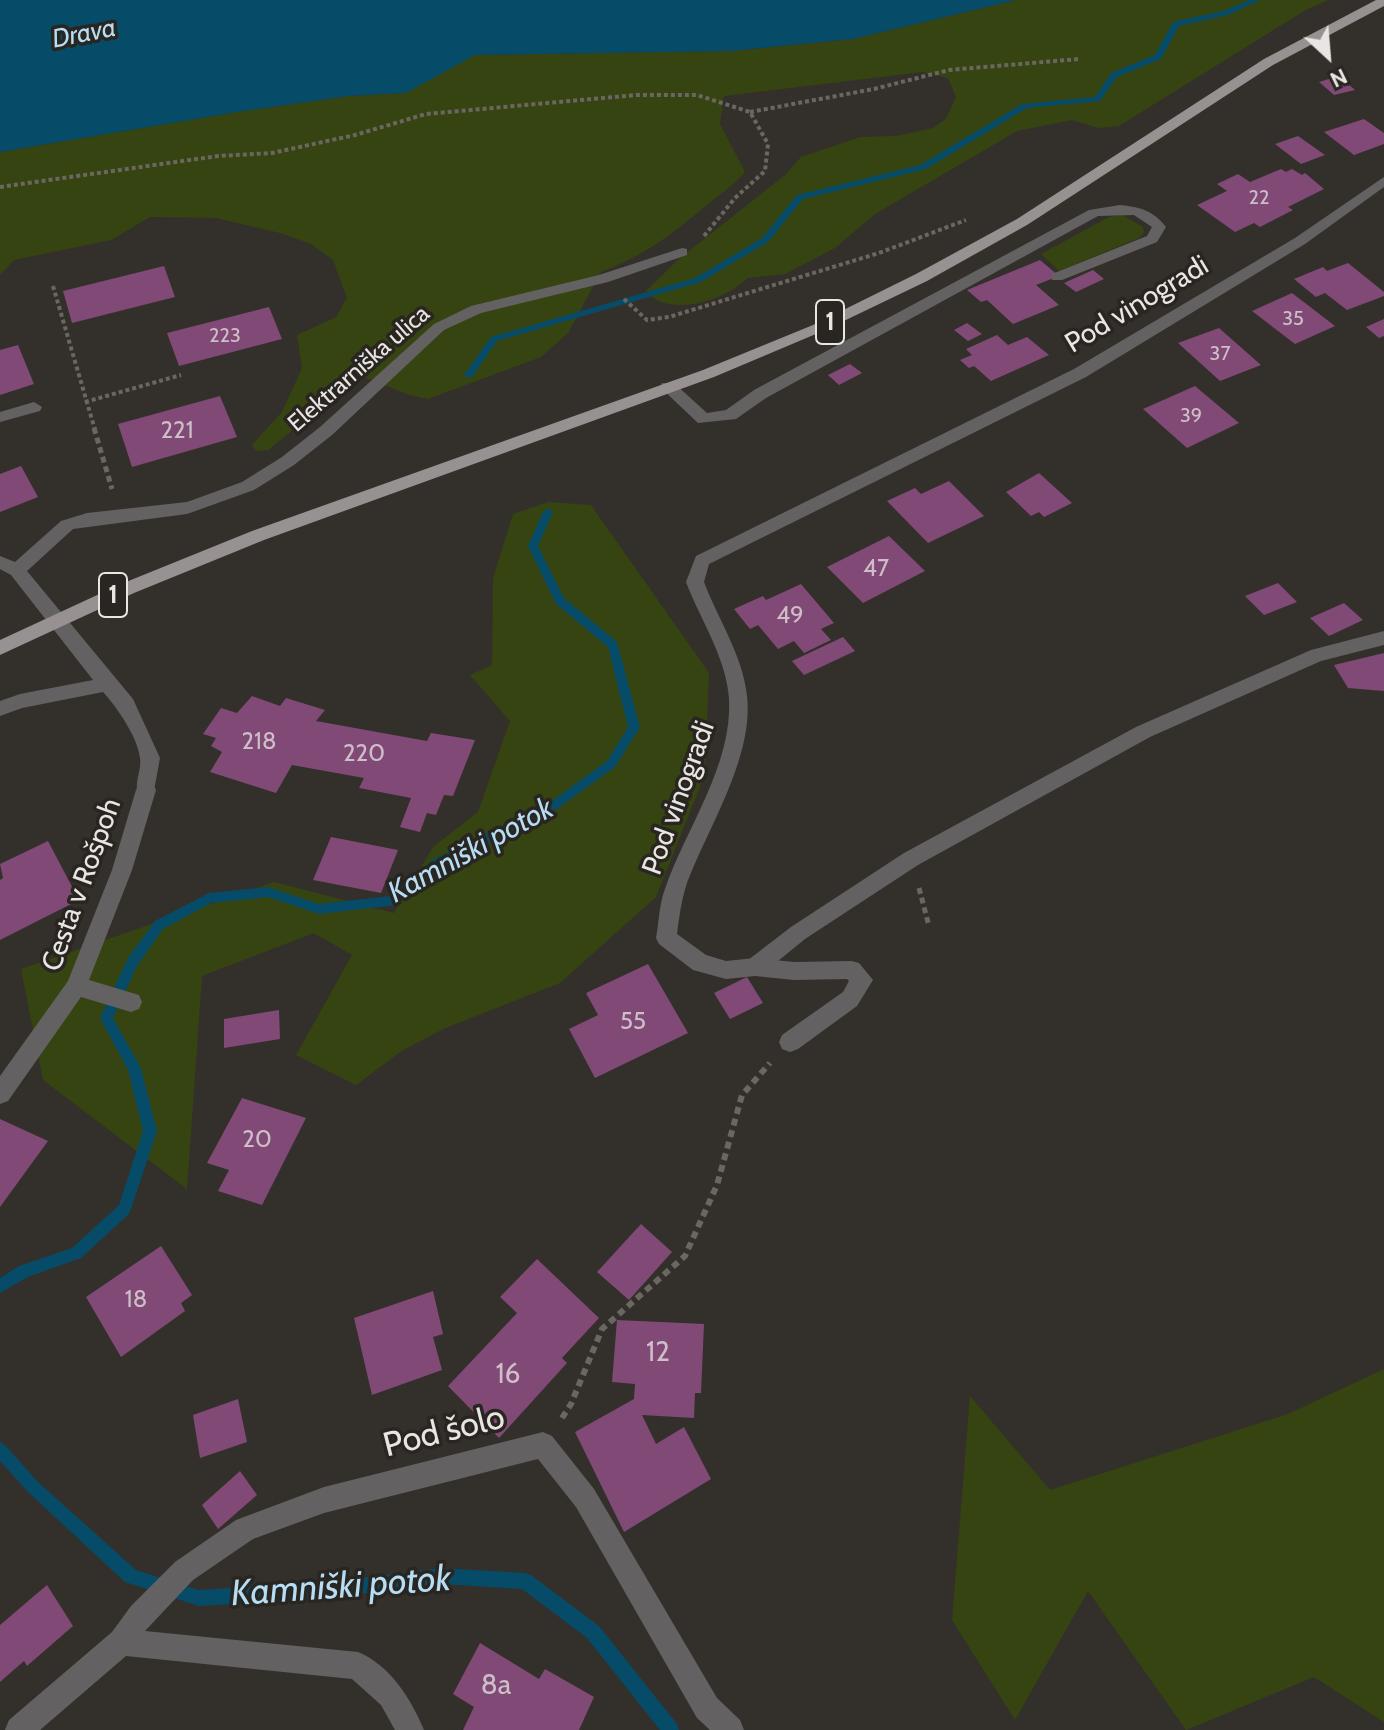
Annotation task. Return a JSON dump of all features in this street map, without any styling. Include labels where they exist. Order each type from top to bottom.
[{"type":"main road","name":"1","points":[[0,648],[55,621],[310,515],[668,387],[814,330],[940,268],[1071,192],[1295,46],[1384,1]]},
{"type":"street","name":"Pod vinogradi","points":[[755,967],[726,970],[700,963],[666,938],[674,892],[728,757],[737,718],[738,699],[732,666],[695,582],[702,560],[1080,373],[1300,241],[1384,181]]},
{"type":"street","name":"Pod vinogradi","points":[[668,387],[704,419],[730,415],[760,394],[1094,213],[1115,208],[1139,212],[1154,219],[1159,227],[1152,239],[1057,277]]},
{"type":"street","name":"Elektrarniška ulica","points":[[55,621],[8,566],[67,525],[87,519],[187,508],[221,498],[248,486],[288,461],[326,431],[439,327],[476,309],[603,279],[682,252]]},
{"type":"street","points":[[0,417],[34,407]]},
{"type":"street","name":"Cesta v Rošpoh","points":[[0,1094],[76,986],[122,870],[146,790],[150,758],[126,704],[55,621]]},
{"type":"street","points":[[755,967],[798,933],[911,859],[1143,732],[1317,655],[1384,638]]},
{"type":"street","points":[[0,709],[20,701],[107,684]]},
{"type":"street","points":[[755,967],[794,971],[852,970],[862,980],[850,999],[790,1042]]},
{"type":"street","points":[[76,986],[131,1002]]},
{"type":"street","name":"Pod šolo","points":[[122,1642],[140,1615],[184,1571],[245,1529],[324,1500],[543,1445],[585,1498],[707,1708],[730,1730]]},
{"type":"street","points":[[19,1730],[122,1642],[358,1666],[391,1695],[410,1730]]},
{"type":"path","points":[[0,187],[218,156],[272,153],[355,135],[426,114],[636,95],[697,95],[750,112],[874,89],[949,70],[1079,59]]},
{"type":"path","points":[[682,252],[702,238],[735,198],[765,171],[768,144],[750,112]]},
{"type":"path","points":[[624,298],[647,320],[669,317],[879,253],[973,217]]},
{"type":"path","points":[[53,286],[120,517]]},
{"type":"path","points":[[85,402],[181,375]]},
{"type":"path","points":[[543,1445],[571,1404],[602,1329],[685,1256],[717,1185],[742,1095],[790,1042]]},
{"type":"green space","points":[[1016,0],[1328,0],[1304,11],[1119,126],[1098,128],[1072,120],[1017,131],[875,214],[835,248],[785,274],[747,278],[726,293],[697,303],[668,304],[646,291],[679,259],[785,175],[801,157],[860,137],[896,136],[933,128],[946,119],[956,97],[948,78],[923,72],[724,96],[720,124],[745,172],[669,235],[631,259],[601,272],[568,333],[541,357],[428,399],[364,377],[338,393],[268,450],[256,451],[252,445],[282,412],[302,368],[297,335],[336,317],[347,298],[333,260],[311,244],[280,233],[216,218],[150,217],[111,240],[14,260],[0,275],[0,152],[237,112],[349,96],[405,93],[475,55],[731,51],[853,39]]},
{"type":"green space","points":[[1122,215],[1143,227],[1144,233],[1139,238],[1059,271],[1041,254],[1109,217]]},
{"type":"green space","points":[[548,502],[591,505],[709,673],[705,774],[656,897],[560,983],[443,1029],[400,1052],[356,1085],[296,1055],[352,955],[314,933],[202,976],[187,1189],[43,1080],[21,969],[274,882],[394,913],[433,847],[478,812],[510,721],[470,675],[492,665],[493,578],[513,514]]},
{"type":"green space","points":[[1384,1369],[1384,1722],[1314,1677],[1186,1730],[1088,1591],[1015,1720],[952,1620],[970,1396],[1050,1490],[1288,1414]]},
{"type":"water","name":"Drava","points":[[0,0],[1016,0],[853,39],[731,51],[475,55],[406,93],[349,96],[237,112],[0,152]]},
{"type":"building","points":[[1339,76],[1355,90],[1334,95],[1319,82]]},
{"type":"building","points":[[1364,119],[1384,133],[1384,144],[1354,155],[1324,132]]},
{"type":"building","points":[[1298,136],[1325,155],[1301,164],[1275,144]]},
{"type":"building","points":[[1281,169],[1286,172],[1292,169],[1302,175],[1305,173],[1324,189],[1288,207],[1293,210],[1260,227],[1254,223],[1235,232],[1197,205],[1227,191],[1217,184],[1238,174],[1250,182]]},
{"type":"building","points":[[1040,260],[1059,276],[1036,285],[1059,305],[1013,324],[987,300],[981,302],[967,290]]},
{"type":"building","points":[[1348,263],[1384,292],[1384,296],[1347,310],[1325,293],[1316,297],[1294,279],[1323,267],[1327,271]]},
{"type":"building","points":[[164,266],[175,297],[72,323],[63,291]]},
{"type":"building","points":[[1093,270],[1104,279],[1076,292],[1064,283]]},
{"type":"building","points":[[1292,293],[1335,326],[1295,344],[1252,311]]},
{"type":"building","points":[[269,307],[282,339],[179,366],[167,333]]},
{"type":"building","points":[[1384,319],[1384,336],[1379,338],[1366,327]]},
{"type":"building","points":[[967,323],[982,334],[968,341],[954,330]]},
{"type":"building","points":[[1219,328],[1261,365],[1220,381],[1178,343]]},
{"type":"building","points":[[997,335],[1008,345],[1027,337],[1049,355],[991,381],[974,366],[969,368],[960,360],[972,355],[966,349]]},
{"type":"building","points":[[18,345],[34,384],[0,395],[0,350]]},
{"type":"building","points":[[850,364],[862,373],[839,385],[828,375]]},
{"type":"building","points":[[1195,386],[1239,423],[1187,448],[1143,409]]},
{"type":"building","points":[[220,396],[237,437],[132,467],[118,424]]},
{"type":"building","points":[[21,466],[38,497],[0,512],[0,474]]},
{"type":"building","points":[[1039,473],[1072,503],[1044,517],[1039,512],[1031,516],[1006,492]]},
{"type":"building","points":[[949,481],[984,516],[928,543],[887,501],[915,488],[921,494]]},
{"type":"building","points":[[889,536],[925,571],[863,603],[827,567]]},
{"type":"building","points":[[1278,583],[1297,602],[1264,615],[1245,596]]},
{"type":"building","points":[[801,584],[834,623],[821,629],[831,640],[804,653],[794,641],[778,649],[758,625],[750,629],[734,609],[763,596],[766,600]]},
{"type":"building","points":[[1344,603],[1363,620],[1329,636],[1310,618]]},
{"type":"building","points":[[843,637],[855,651],[804,675],[792,661]]},
{"type":"building","points":[[1384,653],[1384,691],[1348,688],[1334,665]]},
{"type":"building","points":[[252,696],[280,706],[286,698],[325,710],[316,721],[427,741],[431,733],[475,740],[453,796],[444,795],[436,815],[427,813],[420,832],[400,827],[411,798],[359,788],[364,778],[292,765],[276,793],[210,772],[222,752],[211,746],[216,738],[203,734],[221,708],[237,713]]},
{"type":"building","points":[[331,837],[398,850],[381,893],[313,880]]},
{"type":"building","points":[[48,841],[79,900],[0,940],[0,880],[3,878],[0,864]]},
{"type":"building","points":[[648,964],[688,1033],[595,1078],[569,1029],[598,1015],[586,993]]},
{"type":"building","points":[[747,977],[763,1003],[730,1019],[714,993]]},
{"type":"building","points":[[279,1010],[280,1039],[224,1048],[224,1019]]},
{"type":"building","points":[[242,1098],[306,1118],[262,1205],[218,1191],[229,1170],[207,1163]]},
{"type":"building","points":[[0,1119],[48,1141],[0,1207]]},
{"type":"building","points":[[641,1224],[672,1252],[629,1300],[597,1272]]},
{"type":"building","points":[[161,1246],[192,1295],[181,1303],[185,1311],[121,1357],[86,1297]]},
{"type":"building","points":[[537,1259],[599,1318],[562,1358],[567,1363],[499,1438],[448,1386],[517,1313],[500,1297]]},
{"type":"building","points":[[433,1291],[443,1334],[433,1337],[442,1370],[372,1395],[354,1318]]},
{"type":"building","points":[[617,1320],[704,1324],[701,1393],[695,1393],[694,1418],[642,1415],[656,1444],[684,1427],[711,1479],[624,1532],[575,1432],[634,1399],[635,1384],[612,1382]]},
{"type":"building","points":[[238,1399],[247,1442],[200,1458],[193,1415]]},
{"type":"building","points":[[240,1471],[257,1495],[218,1529],[202,1505]]},
{"type":"building","points":[[47,1585],[73,1626],[27,1666],[24,1661],[0,1682],[0,1625]]},
{"type":"building","points":[[480,1643],[539,1679],[545,1669],[594,1697],[579,1730],[463,1730],[474,1707],[453,1694]]},
{"type":"waterway","points":[[469,375],[494,339],[698,280],[765,240],[800,197],[923,167],[1025,106],[1097,99],[1114,75],[1158,57],[1176,24],[1225,13],[1256,0]]},
{"type":"waterway","name":"Kamniški potok","points":[[0,1286],[24,1271],[76,1253],[124,1209],[150,1131],[134,1068],[106,1018],[132,962],[159,925],[209,898],[268,892],[319,909],[393,901],[436,864],[553,806],[611,764],[634,727],[613,645],[560,601],[533,546],[548,512]]},
{"type":"waterway","name":"Kamniški potok","points":[[0,1450],[33,1487],[131,1576],[199,1598],[328,1590],[441,1576],[525,1581],[593,1632],[671,1730]]}]
